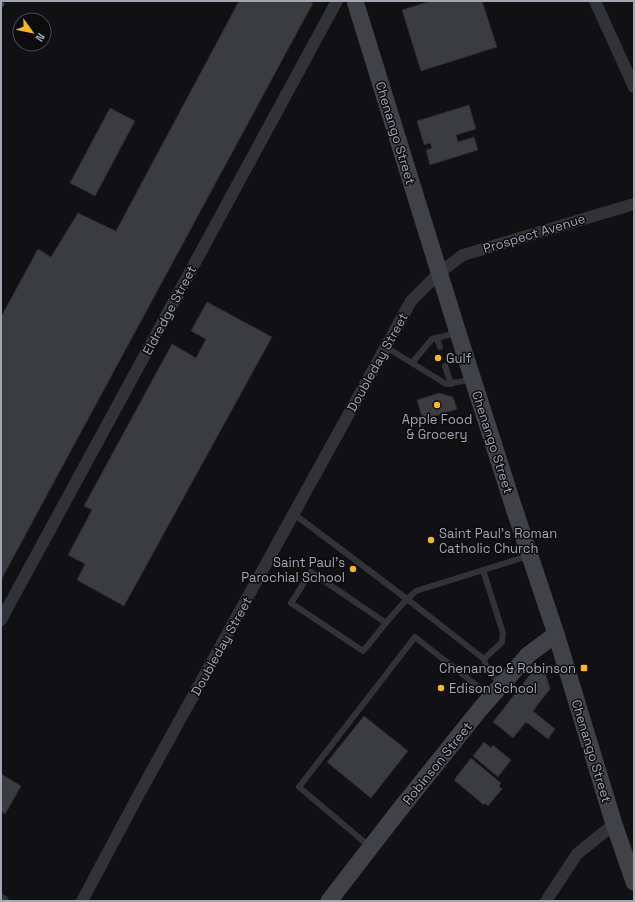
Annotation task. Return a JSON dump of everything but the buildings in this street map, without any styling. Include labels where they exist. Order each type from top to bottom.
[{"type":"street","name":"Eldredge Street","points":[[1,620],[337,1]]},
{"type":"street","name":"Chenango Street","points":[[355,1],[458,333],[556,634],[614,824],[634,882]]},
{"type":"street","points":[[595,1],[634,87]]},
{"type":"street","name":"Prospect Avenue","points":[[439,273],[463,255],[634,204]]},
{"type":"street","name":"Doubleday Street","points":[[82,901],[139,794],[411,301],[439,273]]},
{"type":"street","name":"Robinson Street","points":[[329,901],[481,708],[528,655],[556,634]]},
{"type":"street","points":[[546,901],[577,854],[614,824]]},
{"type":"lane","points":[[412,363],[432,339],[458,333]]},
{"type":"lane","points":[[437,338],[440,347]]},
{"type":"lane","points":[[386,347],[446,384],[473,380]]},
{"type":"lane","points":[[445,366],[451,384]]},
{"type":"lane","points":[[294,514],[484,659],[496,691]]},
{"type":"lane","points":[[386,623],[311,572],[291,603],[363,651],[416,590],[530,555]]},
{"type":"lane","points":[[483,570],[503,633],[502,642],[484,659]]},
{"type":"lane","points":[[371,847],[299,787],[415,637],[496,691]]},
{"type":"railway","points":[[1,7],[5,1]]},
{"type":"place","name":"Gulf","points":[[438,358]]},
{"type":"place","name":"Apple Food & Grocery","points":[[437,405]]},
{"type":"place","name":"Saint Paul's Roman Catholic Church","points":[[431,540]]},
{"type":"place","name":"Saint Paul's Parochial School","points":[[353,569]]},
{"type":"place","name":"Chenango & Robinson","points":[[584,668]]},
{"type":"place","name":"Edison School","points":[[441,688]]}]
